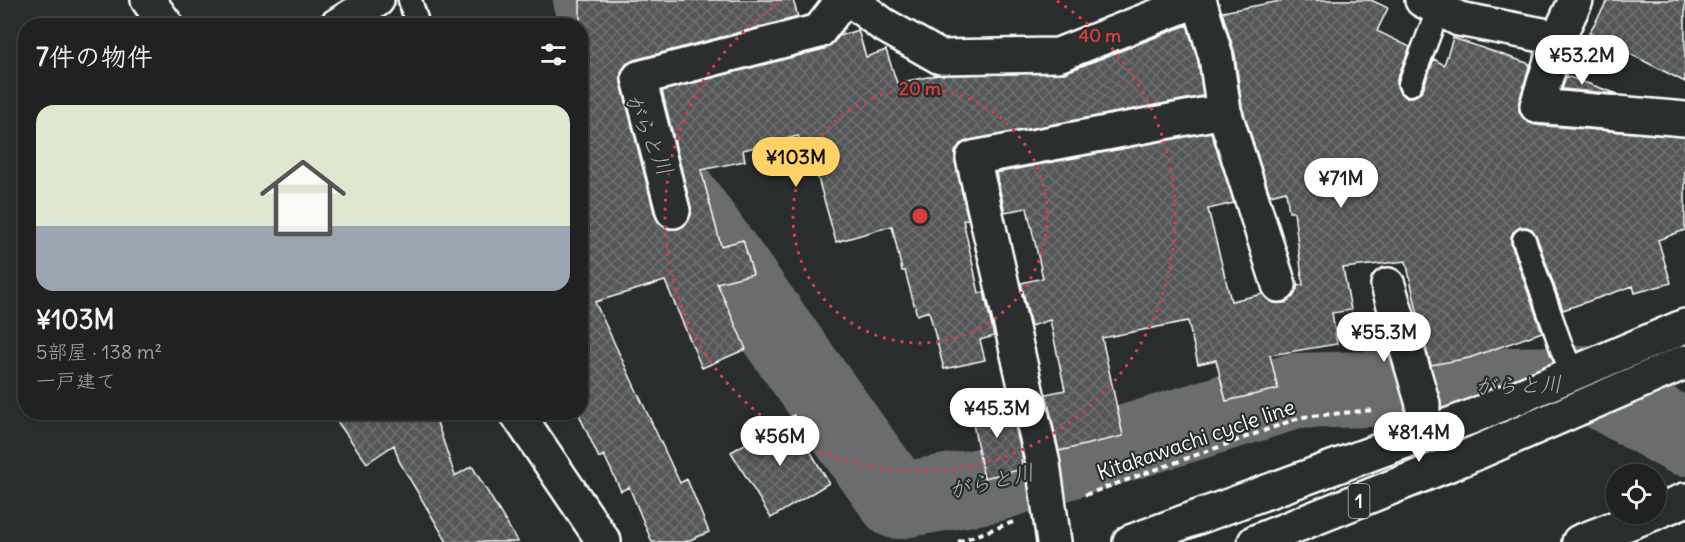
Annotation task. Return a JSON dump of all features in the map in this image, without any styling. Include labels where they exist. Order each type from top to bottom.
[{"type":"main road","points":[[148,0],[161,18]]},
{"type":"main road","points":[[349,18],[377,0]]},
{"type":"main road","points":[[673,211],[639,78],[819,31],[843,0]]},
{"type":"main road","points":[[851,0],[882,24],[940,57],[1058,55],[1198,0],[1216,57],[1224,111],[1279,285]]},
{"type":"main road","points":[[1576,0],[1558,38],[1537,106],[1685,119]]},
{"type":"main road","points":[[1431,4],[1459,19],[1558,38]]},
{"type":"main road","points":[[1054,542],[1043,464],[973,158],[1224,111]]},
{"type":"main road","points":[[1388,285],[1422,420]]},
{"type":"main road","points":[[1130,542],[1422,420],[1471,417],[1685,326]]},
{"type":"main road","name":"1","points":[[1255,542],[1462,459],[1685,362]]},
{"type":"main road","points":[[521,420],[604,542]]},
{"type":"main road","points":[[1666,508],[1685,500]]},
{"type":"main road","points":[[1579,542],[1626,524]]},
{"type":"lane","points":[[410,0],[416,18]]},
{"type":"lane","points":[[1410,84],[1431,4]]},
{"type":"lane","points":[[1524,240],[1573,374]]},
{"type":"path","name":"Kitakawachi cycle line","points":[[958,542],[1302,417],[1422,420]]},
{"type":"building","points":[[580,0],[793,0],[798,17],[634,60],[626,64],[621,72],[621,83],[655,216],[660,224],[669,229],[678,229],[686,224],[691,215],[691,207],[662,91],[824,49],[839,36],[858,30],[866,57],[886,50],[897,83],[938,75],[1064,73],[1187,25],[1198,61],[1203,96],[970,140],[960,144],[955,152],[955,162],[968,219],[963,220],[979,293],[984,292],[994,336],[980,340],[985,360],[944,369],[929,311],[917,315],[905,271],[902,271],[892,226],[836,242],[818,178],[798,136],[743,150],[745,161],[701,170],[721,246],[743,240],[753,274],[717,283],[746,349],[702,368],[665,281],[595,302],[680,483],[687,479],[709,532],[685,542],[652,542],[629,487],[621,491],[604,455],[599,458],[581,420],[588,420],[588,18],[580,18]]},
{"type":"building","points":[[1286,0],[1371,0],[1388,8],[1377,31],[1410,47],[1397,79],[1400,93],[1406,97],[1413,97],[1423,89],[1434,59],[1444,65],[1453,38],[1530,64],[1519,101],[1519,112],[1526,121],[1535,125],[1685,137],[1685,230],[1658,240],[1671,283],[1635,293],[1633,286],[1563,310],[1536,235],[1532,229],[1520,227],[1513,232],[1511,244],[1542,332],[1469,358],[1431,365],[1406,261],[1343,268],[1351,310],[1332,313],[1337,344],[1270,355],[1278,389],[1226,401],[1216,360],[1198,364],[1188,321],[1102,338],[1123,436],[1059,451],[1046,394],[1065,390],[1050,320],[1031,326],[1021,283],[1043,278],[1027,208],[1005,212],[996,173],[1211,132],[1234,203],[1208,209],[1231,301],[1263,294],[1274,303],[1285,303],[1293,297],[1297,286],[1303,285],[1294,212],[1289,212],[1286,191],[1270,195],[1242,107],[1235,54],[1222,12]]},
{"type":"building","points":[[1608,0],[1685,0],[1685,82],[1589,33]]},
{"type":"building","points":[[1566,76],[1618,94],[1562,89]]},
{"type":"building","points":[[1009,401],[1023,459],[1021,460],[1023,469],[984,478],[970,409]]},
{"type":"building","points":[[794,415],[799,432],[829,483],[771,518],[731,452]]},
{"type":"building","points":[[336,420],[436,420],[455,476],[472,466],[518,542],[447,542],[399,461],[394,445],[367,463]]},
{"type":"waterway","name":"がらと川","points":[[591,0],[663,172],[897,501],[993,484],[1295,391],[1587,383],[1685,438]]}]
